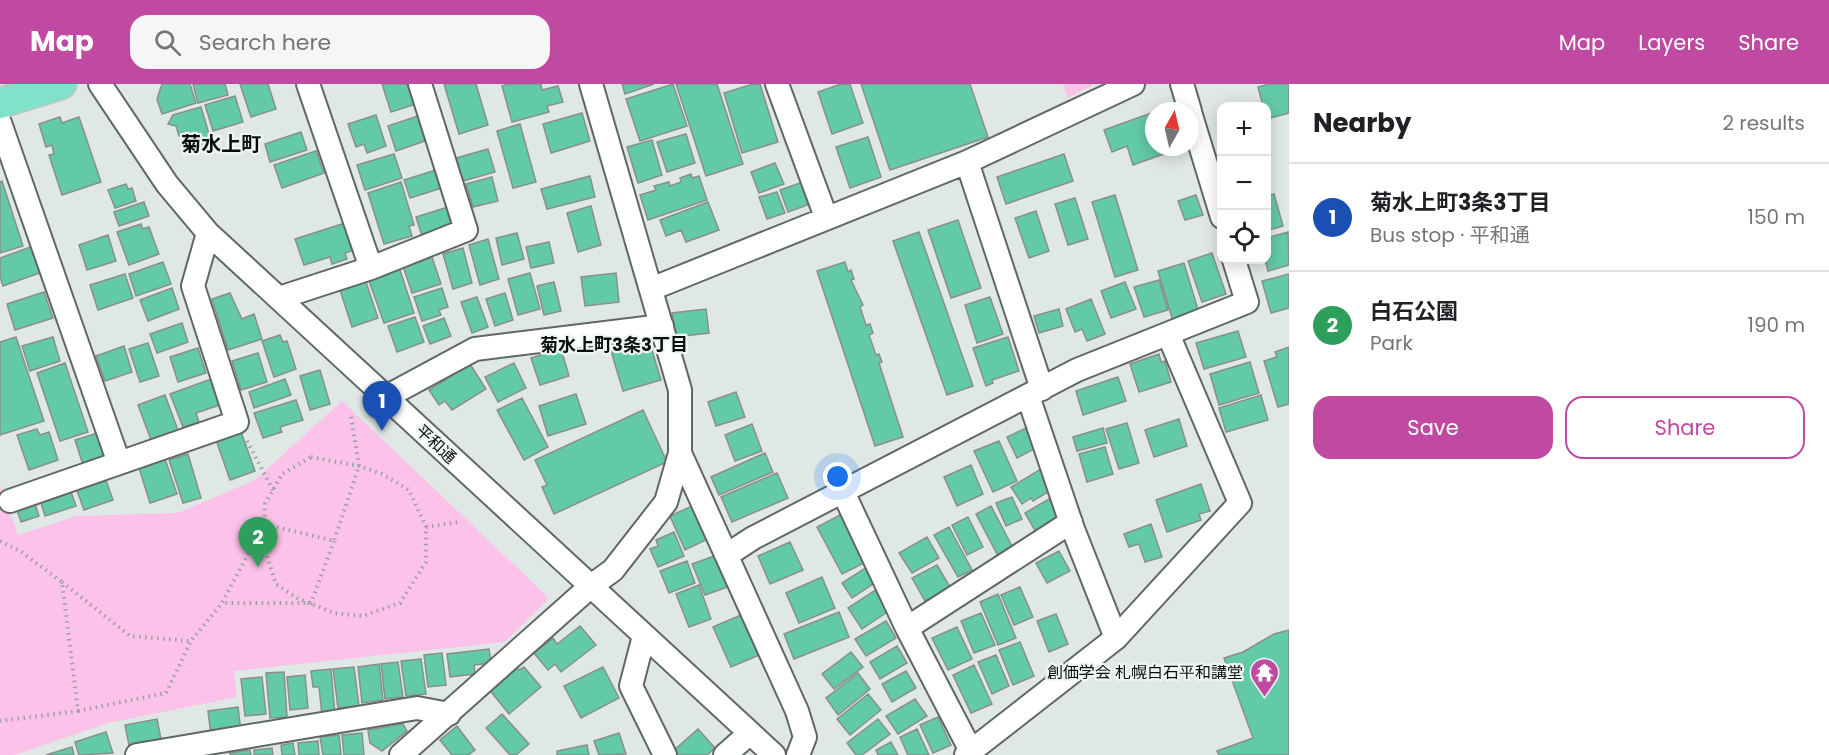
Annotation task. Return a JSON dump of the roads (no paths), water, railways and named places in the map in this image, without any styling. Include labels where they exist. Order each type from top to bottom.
[{"type":"main road","points":[[0,103],[61,84]]},
{"type":"street","name":"平和通","points":[[100,84],[167,184],[208,233],[774,755]]},
{"type":"street","points":[[308,84],[371,268]]},
{"type":"street","points":[[279,298],[371,268],[466,230],[420,84]]},
{"type":"street","points":[[401,755],[591,586],[613,570],[666,502],[680,453],[680,390],[591,84]]},
{"type":"street","points":[[777,84],[826,217]]},
{"type":"street","points":[[651,290],[826,217],[967,162],[1133,84]]},
{"type":"street","points":[[1182,84],[1187,102]]},
{"type":"street","points":[[0,123],[119,463]]},
{"type":"street","points":[[1199,142],[1219,210]]},
{"type":"street","points":[[967,162],[1071,522],[1116,638]]},
{"type":"street","points":[[10,501],[237,422],[193,286],[208,233]]},
{"type":"street","points":[[727,555],[753,538],[1077,370],[1247,302],[1235,264]]},
{"type":"street","points":[[386,397],[475,349],[662,326]]},
{"type":"street","points":[[843,492],[969,753],[1116,638],[1240,503],[1168,334]]},
{"type":"street","points":[[680,453],[796,711],[805,737],[798,755]]},
{"type":"street","points":[[907,628],[1071,522]]},
{"type":"street","points":[[644,636],[632,686],[665,755]]},
{"type":"street","points":[[137,755],[417,708],[449,714]]},
{"type":"street","points":[[725,755],[750,733]]},
{"type":"place","name":"菊水上町3条3丁目","points":[[382,431]]},
{"type":"place","name":"白石公園","points":[[258,567]]},
{"type":"place","name":"創価学会 札幌白石平和講堂","points":[[1264,698]]},
{"type":"district","name":"菊水上町","points":[[221,144]]},
{"type":"district","name":"菊水上町3条3丁目","points":[[614,344]]}]
